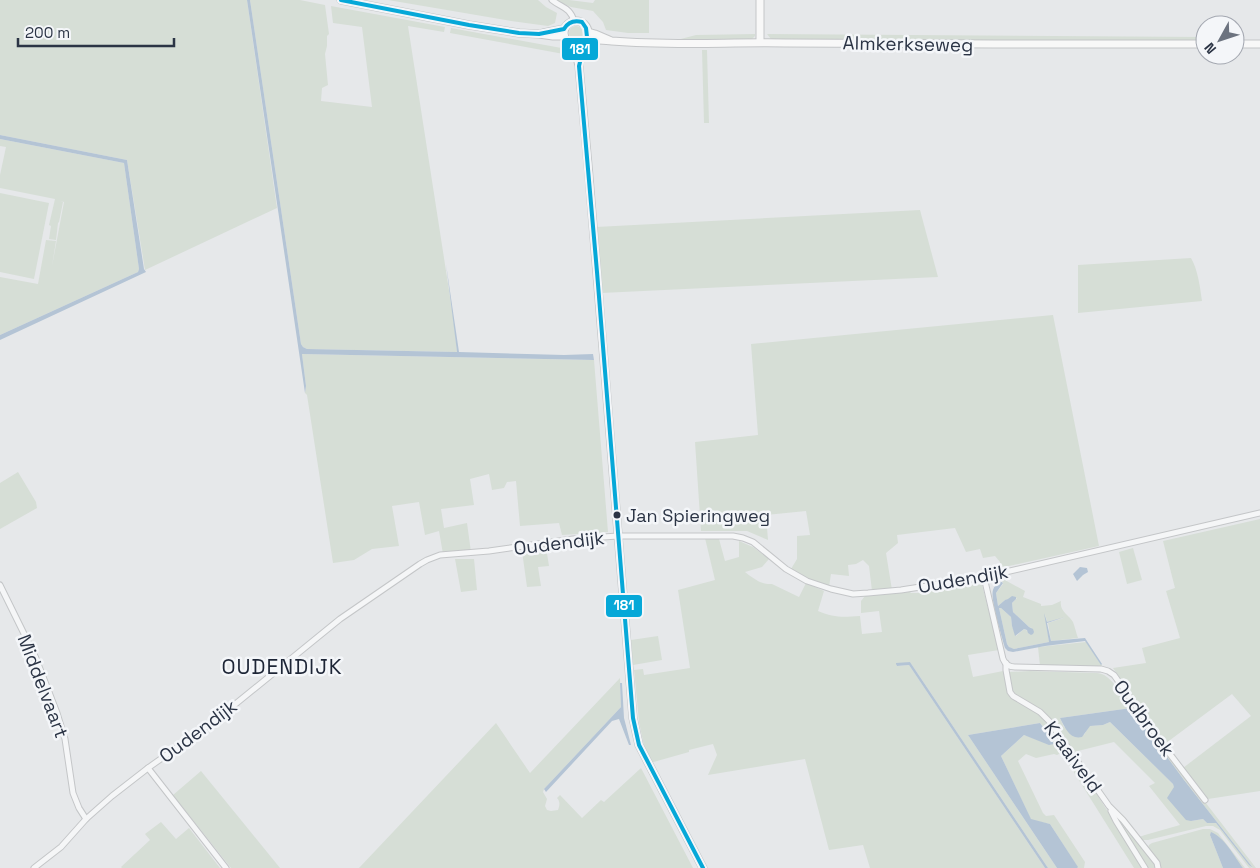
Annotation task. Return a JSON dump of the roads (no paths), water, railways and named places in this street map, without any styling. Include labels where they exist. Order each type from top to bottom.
[{"type":"street","points":[[341,0],[519,33],[539,34],[552,30],[564,33]]},
{"type":"street","points":[[552,0],[567,9],[572,14],[574,21]]},
{"type":"street","points":[[760,0],[760,42]]},
{"type":"street","points":[[574,21],[582,22],[585,25],[587,36],[577,44],[566,40],[564,33],[568,24],[574,21]]},
{"type":"street","name":"Almkerkseweg","points":[[587,36],[595,34],[611,41],[653,44],[760,42],[999,45],[1195,44]]},
{"type":"street","points":[[577,44],[580,58],[579,66],[633,718],[639,745],[704,868]]},
{"type":"street","points":[[1245,44],[1260,44]]},
{"type":"street","name":"Oudendijk","points":[[34,868],[60,847],[86,819],[112,796],[217,719],[340,619],[427,560],[440,555],[489,551],[573,539],[618,536],[719,536],[743,538],[753,542],[786,569],[807,581],[853,594],[868,594],[984,577],[1260,513]]},
{"type":"street","points":[[984,577],[1003,658],[1006,663]]},
{"type":"street","name":"Middelvaart","points":[[0,585],[35,656],[57,713],[64,739],[73,793],[78,808],[86,819]]},
{"type":"street","name":"Oudbroek","points":[[1006,663],[1012,667],[1101,669],[1114,675],[1166,750],[1205,800]]},
{"type":"street","name":"Kraaiveld","points":[[1006,663],[1010,692],[1013,696],[1040,712],[1049,721],[1109,806],[1123,820],[1157,862],[1158,868]]},
{"type":"street","points":[[148,768],[226,868]]},
{"type":"street","name":"Kraaiveld","points":[[1109,806],[1116,821],[1146,868]]},
{"type":"water","points":[[247,0],[250,0],[301,344],[303,347],[307,349],[457,352],[446,264],[459,352],[593,354],[594,360],[302,354],[306,386],[305,393]]},
{"type":"water","points":[[0,135],[127,160],[146,272],[0,340],[0,335],[138,272],[139,269],[124,163],[0,139]]},
{"type":"water","points":[[1080,567],[1087,568],[1088,572],[1077,581],[1073,574]]},
{"type":"water","points":[[1000,581],[1003,583],[996,593],[998,606],[1012,596],[1016,597],[1012,603],[1013,612],[1034,632],[1031,635],[1024,629],[1015,636],[1011,617],[999,608],[1009,647],[1014,649],[1049,642],[1044,613],[1047,622],[1065,617],[1047,623],[1051,641],[1085,638],[1102,664],[1085,641],[1013,652],[1008,651],[1005,648],[993,601],[993,589]]},
{"type":"water","points":[[910,662],[1048,868],[1045,868],[909,665],[897,666],[896,664]]},
{"type":"water","points":[[620,683],[622,683],[624,718],[631,745],[629,745],[619,719],[612,721],[546,792],[544,789],[621,707]]},
{"type":"water","points":[[1131,708],[1184,780],[1253,868],[1216,823],[1207,823],[1203,819],[1186,820],[1167,798],[1174,787],[1173,784],[1110,722],[1103,725],[1090,726],[1082,737],[1074,737],[1068,732],[1060,718]]},
{"type":"water","points":[[1040,723],[1054,744],[1049,745],[1024,735],[1001,756],[1031,819],[1050,824],[1077,868],[1057,868],[968,735]]},
{"type":"water","points":[[1211,832],[1221,838],[1243,868],[1223,868],[1210,835]]},
{"type":"place","name":"Jan Spieringweg","points":[[617,515]]},
{"type":"district","name":"OUDENDIJK","points":[[282,666]]}]
